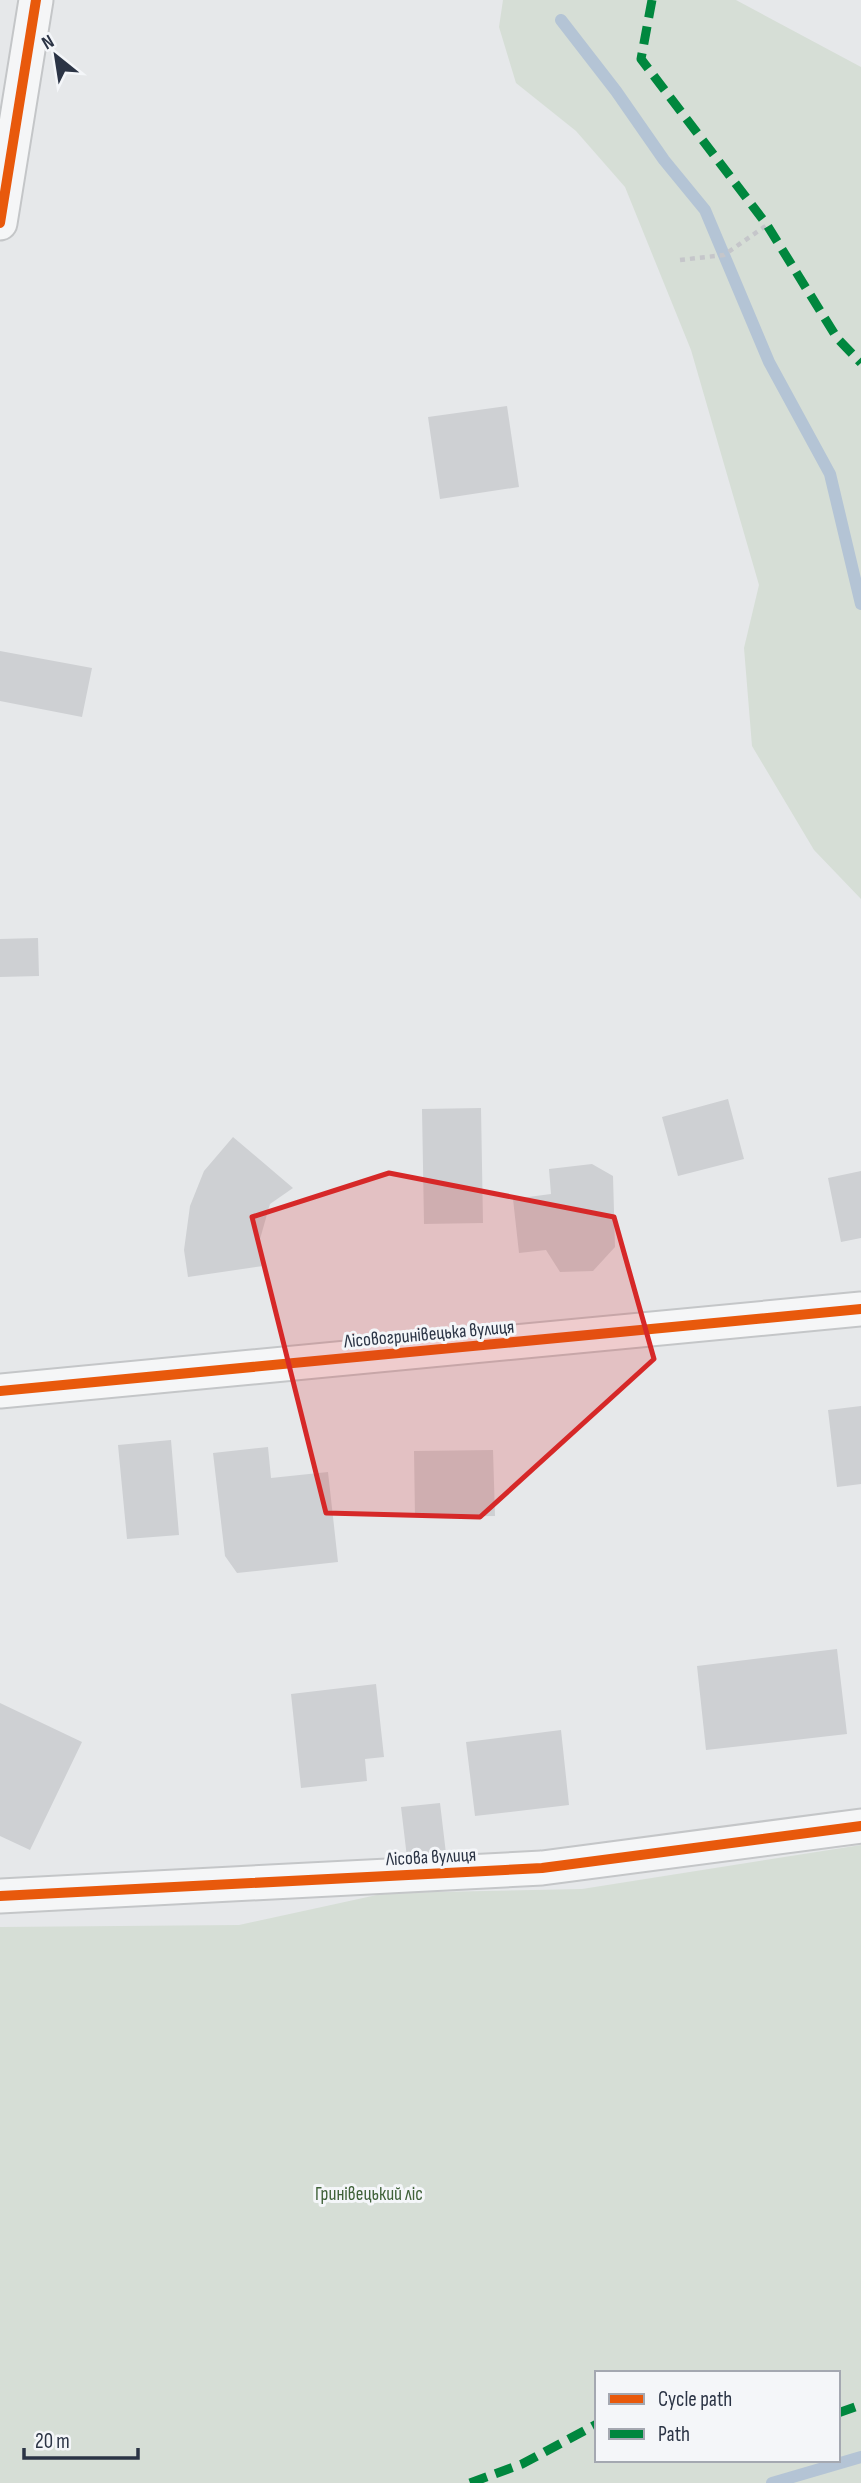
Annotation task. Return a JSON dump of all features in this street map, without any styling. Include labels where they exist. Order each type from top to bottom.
[{"type":"street","points":[[0,223],[36,0]]},
{"type":"street","name":"Лісовогринівецька вулиця","points":[[0,1391],[861,1309]]},
{"type":"street","name":"Лісова вулиця","points":[[0,1896],[542,1868],[861,1826]]},
{"type":"path","points":[[680,260],[724,255],[767,225]]},
{"type":"highlighted area","points":[[389,1173],[614,1217],[654,1359],[480,1517],[326,1513],[252,1217]]},
{"type":"green space","points":[[503,0],[736,0],[861,67],[861,899],[814,850],[752,746],[744,648],[759,585],[691,350],[625,187],[576,131],[516,83],[499,27]]},
{"type":"green space","name":"Гринівецький ліс","points":[[861,1845],[861,2483],[0,2483],[0,1927],[239,1925],[386,1893],[582,1889]]},
{"type":"building","points":[[507,406],[519,487],[440,499],[428,417]]},
{"type":"building","points":[[0,651],[92,668],[82,717],[0,701]]},
{"type":"building","points":[[38,938],[39,976],[0,977],[0,939]]},
{"type":"building","points":[[728,1099],[744,1159],[678,1176],[662,1117]]},
{"type":"building","points":[[481,1108],[483,1223],[424,1224],[422,1109]]},
{"type":"building","points":[[233,1137],[293,1188],[270,1204],[260,1239],[263,1266],[188,1277],[184,1250],[190,1206],[204,1171]]},
{"type":"building","points":[[592,1164],[613,1176],[615,1247],[593,1271],[560,1272],[546,1250],[519,1253],[513,1199],[551,1194],[549,1169]]},
{"type":"building","points":[[861,1171],[861,1238],[841,1242],[828,1178]]},
{"type":"building","points":[[861,1406],[861,1484],[837,1487],[828,1410]]},
{"type":"building","points":[[171,1440],[179,1535],[127,1539],[118,1445]]},
{"type":"building","points":[[268,1447],[271,1478],[328,1472],[338,1562],[237,1573],[225,1556],[213,1453]]},
{"type":"building","points":[[493,1450],[495,1516],[415,1517],[414,1451]]},
{"type":"building","points":[[837,1649],[847,1734],[706,1750],[697,1666]]},
{"type":"building","points":[[376,1684],[384,1757],[365,1759],[367,1781],[301,1788],[291,1694]]},
{"type":"building","points":[[0,1703],[82,1742],[30,1850],[0,1836]]},
{"type":"building","points":[[561,1730],[569,1805],[475,1816],[466,1742]]},
{"type":"building","points":[[440,1803],[447,1862],[408,1866],[401,1807]]},
{"type":"waterway","points":[[561,20],[616,91],[664,160],[705,210],[769,362],[830,474],[861,604]]},
{"type":"waterway","points":[[772,2483],[861,2457]]},
{"type":"marked path","points":[[652,0],[641,59],[767,225],[837,338],[861,363]]},
{"type":"marked path","points":[[840,2412],[861,2405]]},
{"type":"marked path","points":[[470,2483],[522,2464],[595,2425]]},
{"type":"cycle path","points":[[0,223],[36,0]]},
{"type":"cycle path","points":[[0,1391],[861,1309]]},
{"type":"cycle path","points":[[0,1896],[542,1868],[861,1826]]}]
